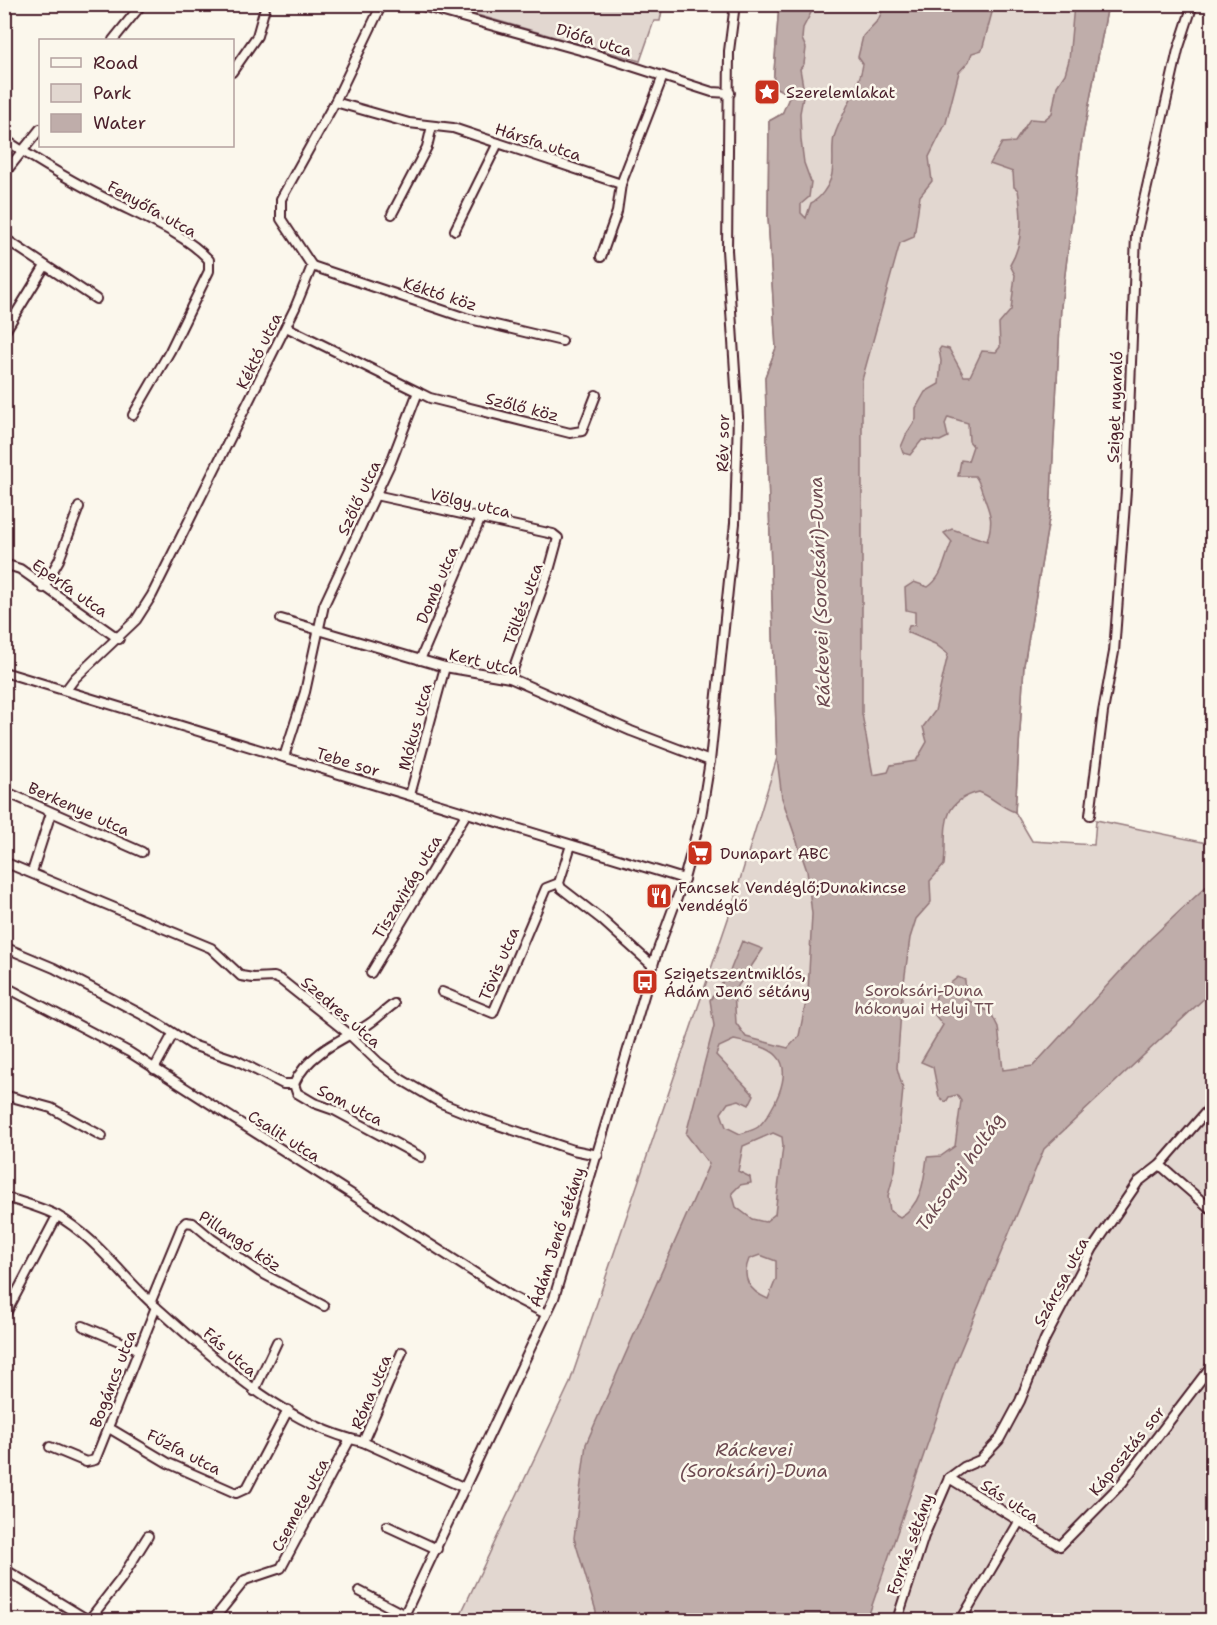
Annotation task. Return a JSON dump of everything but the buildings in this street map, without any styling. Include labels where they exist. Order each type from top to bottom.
[{"type":"street","points":[[114,39],[142,4]]},
{"type":"street","points":[[234,69],[257,36],[266,4]]},
{"type":"street","points":[[312,266],[286,228],[279,210],[281,199],[334,102],[382,4]]},
{"type":"street","name":"Diófa utca","points":[[415,4],[558,43],[712,92],[730,93]]},
{"type":"street","name":"Rév sor","points":[[684,879],[701,816],[710,761],[735,523],[738,417],[728,250],[729,51],[735,4]]},
{"type":"street","name":"Sziget nyaraló","points":[[1090,815],[1103,712],[1114,652],[1126,490],[1136,235],[1178,50],[1193,4]]},
{"type":"street","points":[[601,257],[617,212],[621,184],[663,76]]},
{"type":"street","name":"Hársfa utca","points":[[334,102],[387,118],[453,128],[621,184]]},
{"type":"street","points":[[392,214],[427,147],[432,126]]},
{"type":"street","points":[[4,174],[39,130]]},
{"type":"street","points":[[4,139],[22,151]]},
{"type":"street","points":[[454,230],[498,143]]},
{"type":"street","name":"Fenyőfa utca","points":[[22,151],[114,203],[138,213],[189,243],[209,260],[209,271],[170,351],[133,415]]},
{"type":"street","points":[[4,238],[96,299]]},
{"type":"street","points":[[4,333],[45,266]]},
{"type":"street","name":"Kéktó utca","points":[[66,690],[75,678],[136,620],[164,573],[286,327],[312,266]]},
{"type":"street","name":"Kéktó köz","points":[[312,266],[466,318],[562,341]]},
{"type":"street","points":[[286,327],[418,392]]},
{"type":"street","name":"Szőlő köz","points":[[418,392],[430,398],[570,433],[582,431],[596,395]]},
{"type":"street","name":"Szőlő utca","points":[[284,757],[307,683],[317,628],[334,579],[375,495],[418,392]]},
{"type":"street","name":"Völgy utca","points":[[375,495],[480,520],[553,534],[558,538]]},
{"type":"street","points":[[44,588],[59,560],[79,507]]},
{"type":"street","name":"Domb utca","points":[[420,660],[480,520]]},
{"type":"street","name":"Töltés utca","points":[[510,678],[550,567],[558,538]]},
{"type":"street","name":"Eperfa utca","points":[[4,564],[20,570],[118,639]]},
{"type":"street","name":"Kert utca","points":[[281,619],[445,667],[510,678],[620,726],[710,761]]},
{"type":"street","name":"Mókus utca","points":[[410,795],[445,667]]},
{"type":"street","name":"Tebe sor","points":[[4,672],[684,879]]},
{"type":"street","name":"Berkenye utca","points":[[4,791],[142,852]]},
{"type":"street","points":[[32,872],[51,813]]},
{"type":"street","name":"Tiszavirág utca","points":[[371,973],[466,814]]},
{"type":"street","name":"Tövis utca","points":[[442,992],[493,1013],[546,888],[559,883],[572,845]]},
{"type":"street","name":"Szedres utca","points":[[4,862],[211,948],[241,975],[253,978],[274,977],[281,980],[350,1034],[378,1062],[402,1080],[441,1103],[483,1120],[573,1150],[598,1155]]},
{"type":"street","name":"Ádám Jenő sétány","points":[[403,1618],[546,1314],[598,1155],[653,966],[684,879]]},
{"type":"street","points":[[559,883],[561,888],[602,919],[653,966]]},
{"type":"street","name":"Som utca","points":[[4,947],[54,968],[156,1022],[192,1046],[236,1060],[282,1084],[294,1084],[297,1093],[314,1103],[334,1110],[421,1157]]},
{"type":"street","name":"Csalit utca","points":[[4,986],[129,1052],[512,1296],[546,1314]]},
{"type":"street","points":[[294,1084],[303,1066],[350,1034],[366,1026],[394,1004]]},
{"type":"street","points":[[154,1069],[173,1034]]},
{"type":"street","points":[[4,1095],[51,1108],[102,1136]]},
{"type":"street","name":"Szárcsa utca","points":[[949,1478],[964,1467],[980,1460],[999,1440],[1020,1401],[1045,1339],[1093,1248],[1138,1182],[1160,1165],[1212,1105]]},
{"type":"street","points":[[1160,1165],[1212,1210]]},
{"type":"street","name":"Fás utca","points":[[5,1199],[57,1216],[79,1230],[154,1304],[254,1391],[350,1439],[363,1442],[465,1488]]},
{"type":"street","points":[[4,1317],[57,1216]]},
{"type":"street","name":"Pillangó köz","points":[[154,1304],[182,1226],[186,1222],[193,1223],[260,1272],[324,1306]]},
{"type":"street","name":"Bogáncs utca","points":[[50,1447],[86,1462],[95,1461],[154,1304]]},
{"type":"street","points":[[83,1326],[138,1349]]},
{"type":"street","points":[[254,1391],[277,1342]]},
{"type":"street","name":"Róna utca","points":[[363,1442],[402,1352]]},
{"type":"street","name":"Káposztás sor","points":[[1056,1546],[1064,1545],[1122,1483],[1212,1365]]},
{"type":"street","name":"Fűzfa utca","points":[[109,1428],[168,1462],[236,1493],[247,1488],[288,1410]]},
{"type":"street","name":"Csemete utca","points":[[213,1620],[245,1581],[281,1569],[350,1439]]},
{"type":"street","name":"Sás utca","points":[[949,1478],[1056,1546]]},
{"type":"street","name":"Forrás sétány","points":[[897,1620],[924,1536],[949,1478]]},
{"type":"street","points":[[961,1620],[1019,1522]]},
{"type":"street","points":[[387,1526],[437,1549]]},
{"type":"street","points":[[4,1569],[88,1620],[121,1579],[148,1536]]},
{"type":"street","points":[[359,1591],[403,1618]]},
{"type":"green space","points":[[442,5],[663,5],[660,21],[654,21],[640,61]]},
{"type":"green space","name":"Soroksári-Duna hókonyai Helyi TT","points":[[779,5],[1108,5],[1081,146],[1061,306],[1050,513],[1024,665],[1015,812],[1032,841],[1094,845],[1096,820],[1212,844],[1212,1620],[458,1620],[569,1385],[729,916],[777,758],[765,377],[776,348],[768,217],[769,121],[784,111],[790,95],[773,86]]},
{"type":"water","name":"Ráckevei (Soroksári)-Duna","points":[[779,5],[815,5],[803,28],[802,39],[806,48],[804,64],[800,69],[804,92],[800,113],[801,140],[804,163],[811,182],[809,197],[801,204],[801,213],[806,218],[811,203],[818,199],[831,178],[834,137],[861,73],[863,64],[858,57],[863,36],[878,20],[885,5],[994,5],[982,50],[972,53],[969,61],[959,72],[946,123],[929,157],[932,181],[920,196],[914,237],[900,243],[862,380],[862,714],[873,775],[888,772],[891,765],[916,761],[927,742],[923,727],[935,711],[948,654],[935,644],[907,632],[909,626],[915,625],[915,612],[906,610],[905,588],[914,582],[928,587],[937,578],[952,542],[944,533],[952,529],[987,541],[991,522],[977,478],[958,476],[961,460],[968,461],[973,446],[969,441],[968,423],[948,417],[945,424],[948,437],[940,441],[922,440],[910,455],[903,453],[901,447],[916,419],[916,408],[925,392],[939,384],[941,361],[939,350],[941,347],[949,349],[964,376],[970,376],[982,351],[996,352],[1000,347],[999,324],[1011,310],[1015,275],[1010,265],[1020,238],[1020,209],[1018,190],[1014,187],[1013,172],[990,164],[1002,143],[1015,142],[1030,119],[1044,120],[1052,113],[1057,86],[1065,74],[1069,60],[1074,5],[1108,5],[1081,146],[1061,306],[1050,513],[1024,665],[1015,812],[979,792],[956,803],[950,811],[945,830],[944,865],[930,881],[931,902],[916,919],[910,938],[902,997],[897,1068],[903,1089],[895,1170],[888,1196],[890,1211],[900,1217],[913,1206],[921,1191],[927,1157],[941,1156],[955,1146],[961,1101],[957,1095],[949,1097],[946,1102],[939,1097],[933,1067],[921,1062],[943,1025],[934,1014],[936,995],[958,977],[965,980],[966,999],[991,1013],[998,1027],[1003,1070],[1033,1066],[1150,939],[1212,881],[1212,991],[1044,1149],[956,1361],[867,1620],[595,1620],[596,1611],[574,1538],[586,1444],[709,1164],[686,1134],[714,1026],[710,1000],[730,971],[742,941],[763,949],[734,992],[736,1023],[746,1037],[788,1048],[799,1036],[808,992],[812,914],[807,871],[782,798],[777,758],[765,377],[776,348],[768,217],[769,121],[782,114],[790,95],[773,86]],"holes":[[[734,1040],[757,1045],[773,1053],[782,1063],[783,1072],[779,1093],[764,1121],[758,1127],[740,1134],[726,1127],[721,1113],[728,1103],[739,1100],[749,1105],[754,1095],[716,1055],[719,1047]],[[773,1133],[782,1137],[783,1146],[775,1214],[765,1222],[752,1219],[736,1207],[732,1193],[740,1185],[751,1183],[750,1177],[738,1171],[743,1146]],[[760,1255],[776,1261],[776,1279],[768,1299],[761,1296],[748,1283],[746,1272],[749,1259]]]},
{"type":"place","name":"Szerelemlakat","points":[[767,92]]},
{"type":"place","name":"Dunapart ABC","points":[[700,853]]},
{"type":"place","name":"Fancsek Vendéglő;Dunakincse vendéglő","points":[[659,896]]},
{"type":"place","name":"Szigetszentmiklós, Ádám Jenő sétány","points":[[645,982]]},
{"type":"water label","name":"Taksonyi holtág","points":[[960,1172]]}]
